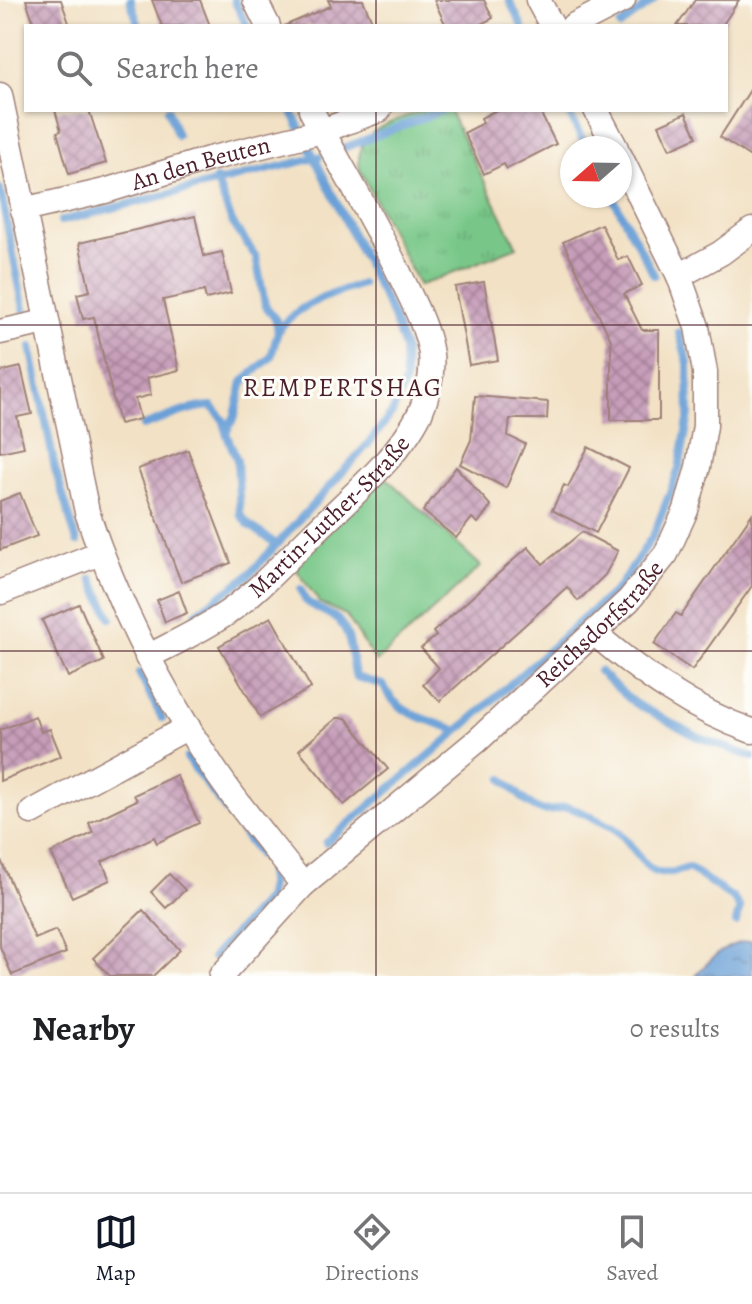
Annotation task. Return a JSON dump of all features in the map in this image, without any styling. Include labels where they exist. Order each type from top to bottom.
[{"type":"street","points":[[255,0],[267,24]]},
{"type":"street","points":[[538,0],[551,24]]},
{"type":"street","points":[[577,24],[623,0]]},
{"type":"street","points":[[1,101],[87,512],[100,553],[147,657],[188,727],[231,793],[303,885]]},
{"type":"street","name":"An den Beuten","points":[[23,210],[105,191],[209,159],[317,120],[367,112]]},
{"type":"street","points":[[597,112],[610,136]]},
{"type":"street","name":"Martin-Luther-Straße","points":[[147,657],[229,611],[276,569],[388,457],[408,433],[427,392],[431,375],[428,338],[387,247],[317,120]]},
{"type":"street","name":"Reichsdorfstraße","points":[[221,976],[303,885],[478,740],[629,600],[666,554],[686,510],[698,467],[705,426],[705,372],[697,327],[679,276],[632,180]]},
{"type":"street","points":[[679,276],[721,253],[752,230]]},
{"type":"street","points":[[0,332],[46,322]]},
{"type":"street","points":[[1,592],[100,553]]},
{"type":"street","points":[[594,633],[630,664],[673,694],[752,731]]},
{"type":"street","points":[[32,812],[188,727]]},
{"type":"green space","points":[[418,112],[450,112],[517,247],[419,286],[360,170],[362,145],[388,123]]},
{"type":"green space","points":[[378,470],[481,566],[376,662],[346,615],[320,603],[289,559]]},
{"type":"water","points":[[752,941],[752,976],[695,976],[727,948]]},
{"type":"building","points":[[26,0],[61,0],[69,24],[34,24]]},
{"type":"building","points":[[152,0],[200,0],[209,24],[161,24]]},
{"type":"building","points":[[328,0],[363,0],[373,24],[289,24],[331,6]]},
{"type":"building","points":[[434,0],[484,0],[493,18],[481,24],[445,24]]},
{"type":"building","points":[[695,0],[739,0],[723,24],[678,24]]},
{"type":"building","points":[[752,87],[752,158],[720,137]]},
{"type":"building","points":[[56,112],[90,112],[106,163],[69,174],[57,132],[61,131]]},
{"type":"building","points":[[492,112],[540,112],[556,144],[507,169],[504,164],[484,174],[464,133],[483,123],[481,118]]},
{"type":"building","points":[[686,113],[697,137],[670,149],[659,125]]},
{"type":"building","points":[[195,216],[204,256],[222,252],[231,293],[206,299],[204,291],[163,300],[179,370],[147,378],[151,395],[135,399],[140,419],[119,424],[94,317],[83,319],[77,294],[90,291],[79,243]]},
{"type":"building","points":[[601,224],[618,260],[628,256],[642,285],[624,294],[642,330],[659,330],[659,420],[611,420],[611,340],[563,242]]},
{"type":"building","points":[[484,282],[498,360],[469,365],[455,287]]},
{"type":"building","points":[[21,367],[32,414],[17,417],[24,447],[0,452],[0,372]]},
{"type":"building","points":[[475,396],[548,402],[547,419],[510,419],[508,436],[525,444],[506,488],[460,464],[471,440]]},
{"type":"building","points":[[588,447],[629,468],[596,533],[552,510],[564,485],[568,487]]},
{"type":"building","points":[[188,450],[231,563],[181,582],[138,469]]},
{"type":"building","points":[[456,467],[491,506],[478,523],[472,518],[456,538],[423,511]]},
{"type":"building","points":[[20,493],[37,536],[0,550],[0,501]]},
{"type":"building","points":[[752,514],[752,586],[692,670],[654,644],[676,613],[681,616]]},
{"type":"building","points":[[582,532],[618,551],[605,575],[578,601],[567,587],[440,701],[423,685],[439,668],[421,648],[436,636],[433,632],[528,547],[543,564]]},
{"type":"building","points":[[179,591],[187,613],[165,622],[157,600]]},
{"type":"building","points":[[79,604],[104,661],[68,677],[42,620]]},
{"type":"building","points":[[271,617],[311,688],[260,717],[219,646]]},
{"type":"building","points":[[35,716],[41,732],[50,729],[61,756],[0,781],[0,730]]},
{"type":"building","points":[[337,718],[346,718],[388,769],[344,805],[299,750]]},
{"type":"building","points":[[176,775],[199,823],[157,843],[154,837],[102,862],[110,880],[72,897],[51,853],[93,833],[89,823],[137,800],[134,795]]},
{"type":"building","points":[[0,858],[35,939],[56,930],[66,953],[12,975],[0,947]]},
{"type":"building","points":[[169,874],[185,890],[166,908],[151,892]]},
{"type":"building","points":[[143,910],[180,950],[153,976],[110,976],[93,958]]},
{"type":"waterway","points":[[130,0],[138,24]]},
{"type":"waterway","points":[[234,0],[246,24]]},
{"type":"waterway","points":[[509,0],[521,24]]},
{"type":"waterway","points":[[623,24],[654,0]]},
{"type":"waterway","points":[[169,112],[177,135]]},
{"type":"waterway","points":[[196,613],[248,576],[369,443],[392,413],[405,381],[404,349],[393,317],[292,112]]},
{"type":"waterway","points":[[336,151],[438,112]]},
{"type":"waterway","points":[[568,112],[581,136]]},
{"type":"waterway","points":[[61,221],[319,157]]},
{"type":"waterway","points":[[216,180],[232,222],[256,257],[265,305],[276,320],[278,331],[271,357],[243,382],[235,415],[226,433],[237,460],[240,514],[248,524],[276,544]]},
{"type":"waterway","points":[[0,189],[24,309]]},
{"type":"waterway","points":[[618,208],[654,275]]},
{"type":"waterway","points":[[278,331],[305,307],[362,284]]},
{"type":"waterway","points":[[326,843],[458,731],[619,587],[654,534],[679,469],[689,415],[688,363],[679,332]]},
{"type":"waterway","points":[[31,347],[55,469],[77,542]]},
{"type":"waterway","points":[[143,426],[186,411],[212,406],[224,421],[226,432]]},
{"type":"waterway","points":[[92,579],[111,618]]},
{"type":"waterway","points":[[301,589],[305,600],[334,617],[345,629],[356,677],[383,685],[405,710],[458,731]]},
{"type":"waterway","points":[[599,671],[634,703],[698,737],[752,757]]},
{"type":"waterway","points":[[139,673],[162,718]]},
{"type":"waterway","points":[[187,758],[260,856]]},
{"type":"waterway","points":[[503,779],[536,808],[547,811],[566,807],[610,826],[624,837],[652,870],[667,873],[689,868],[733,898],[740,908]]},
{"type":"waterway","points":[[213,957],[267,899],[269,871]]},
{"type":"waterway","points":[[736,922],[740,908]]},
{"type":"district","name":"REMPERTSHAG","points":[[343,387]]}]
